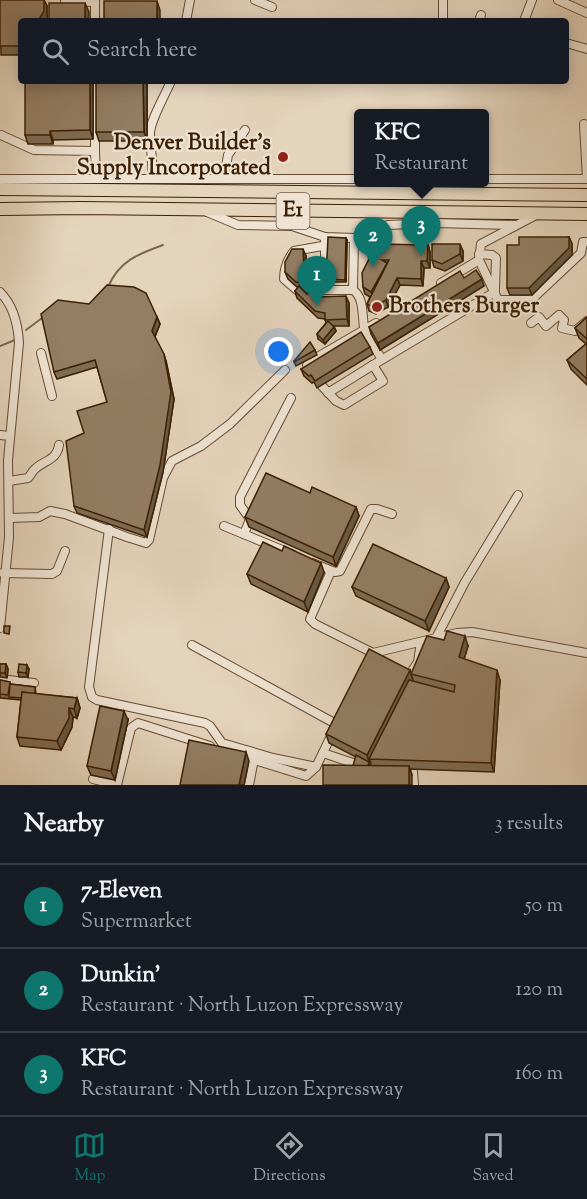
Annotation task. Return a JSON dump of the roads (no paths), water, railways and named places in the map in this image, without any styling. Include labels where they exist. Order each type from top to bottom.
[{"type":"highway","name":"E1","points":[[0,189],[587,195]]},
{"type":"highway","name":"E1","points":[[0,209],[587,214]]},
{"type":"street","points":[[187,18],[190,0]]},
{"type":"street","points":[[255,0],[272,7]]},
{"type":"street","points":[[443,0],[443,18]]},
{"type":"street","points":[[525,18],[532,0]]},
{"type":"street","points":[[558,0],[587,13]]},
{"type":"street","points":[[65,1],[95,1],[94,18]]},
{"type":"street","points":[[569,45],[587,49]]},
{"type":"street","points":[[95,84],[96,178]]},
{"type":"street","points":[[152,178],[153,160],[150,134],[152,120],[161,106],[170,84]]},
{"type":"street","points":[[489,179],[587,179],[584,124]]},
{"type":"street","points":[[224,178],[228,155],[245,130]]},
{"type":"street","points":[[1,135],[34,150],[95,151]]},
{"type":"street","points":[[0,178],[354,179]]},
{"type":"street","points":[[204,210],[238,225],[292,226],[326,251]]},
{"type":"street","points":[[538,214],[481,244],[479,257],[498,300],[531,300],[581,253],[583,242],[587,242]]},
{"type":"street","points":[[353,290],[298,291],[284,279],[288,259],[294,251],[326,251],[351,246],[388,225],[436,223],[514,225]]},
{"type":"street","points":[[351,246],[350,275],[353,290],[359,295],[365,330],[381,358]]},
{"type":"street","points":[[325,290],[326,251]]},
{"type":"street","points":[[431,289],[479,257],[492,255],[496,258],[495,292]]},
{"type":"street","points":[[0,292],[8,300],[14,315],[19,343],[10,436],[4,459],[9,482],[9,518],[4,538],[0,628]]},
{"type":"street","points":[[372,365],[383,381],[344,405],[325,389],[372,365],[495,292]]},
{"type":"street","points":[[531,323],[539,317],[546,326],[559,315],[564,320],[562,328],[575,331],[587,321]]},
{"type":"street","points":[[311,371],[307,365],[309,362],[384,318]]},
{"type":"street","points":[[41,353],[52,396]]},
{"type":"street","points":[[9,518],[39,517],[50,511],[65,513],[145,543],[148,542],[163,478],[172,461],[201,446],[230,424],[285,369]]},
{"type":"street","points":[[244,534],[250,519],[240,505],[240,497],[291,398]]},
{"type":"street","points":[[0,435],[10,436]]},
{"type":"street","points":[[9,482],[28,478],[34,470],[54,458],[59,445]]},
{"type":"street","points":[[436,638],[465,582],[518,495]]},
{"type":"street","points":[[224,526],[338,572],[371,509],[392,514]]},
{"type":"street","points":[[109,529],[89,687],[92,697],[97,700],[205,723],[210,726],[222,743],[273,758],[316,767]]},
{"type":"street","points":[[3,573],[52,574],[57,571],[65,551]]},
{"type":"street","points":[[331,571],[310,619],[315,624],[373,653],[472,632],[587,652]]},
{"type":"street","points":[[410,674],[420,656],[421,642]]},
{"type":"street","points":[[192,645],[336,724]]},
{"type":"street","points":[[367,663],[373,653]]},
{"type":"street","points":[[0,679],[34,683]]},
{"type":"street","points":[[93,779],[117,785],[131,728],[138,723],[306,776],[316,767],[342,714]]},
{"type":"street","points":[[323,753],[371,769]]},
{"type":"street","points":[[249,785],[254,759]]},
{"type":"street","points":[[394,770],[413,772],[414,785]]},
{"type":"waterway","points":[[108,287],[112,278],[130,260],[163,245]]},
{"type":"waterway","points":[[26,330],[42,318]]},
{"type":"waterway","points":[[0,346],[15,340]]},
{"type":"place","name":"Denver Builder's Supply Incorporated","points":[[283,157]]},
{"type":"place","name":"KFC","points":[[421,256]]},
{"type":"place","name":"Dunkin'","points":[[373,267]]},
{"type":"place","name":"7-Eleven","points":[[317,306]]},
{"type":"place","name":"Brothers Burger","points":[[377,307]]}]
